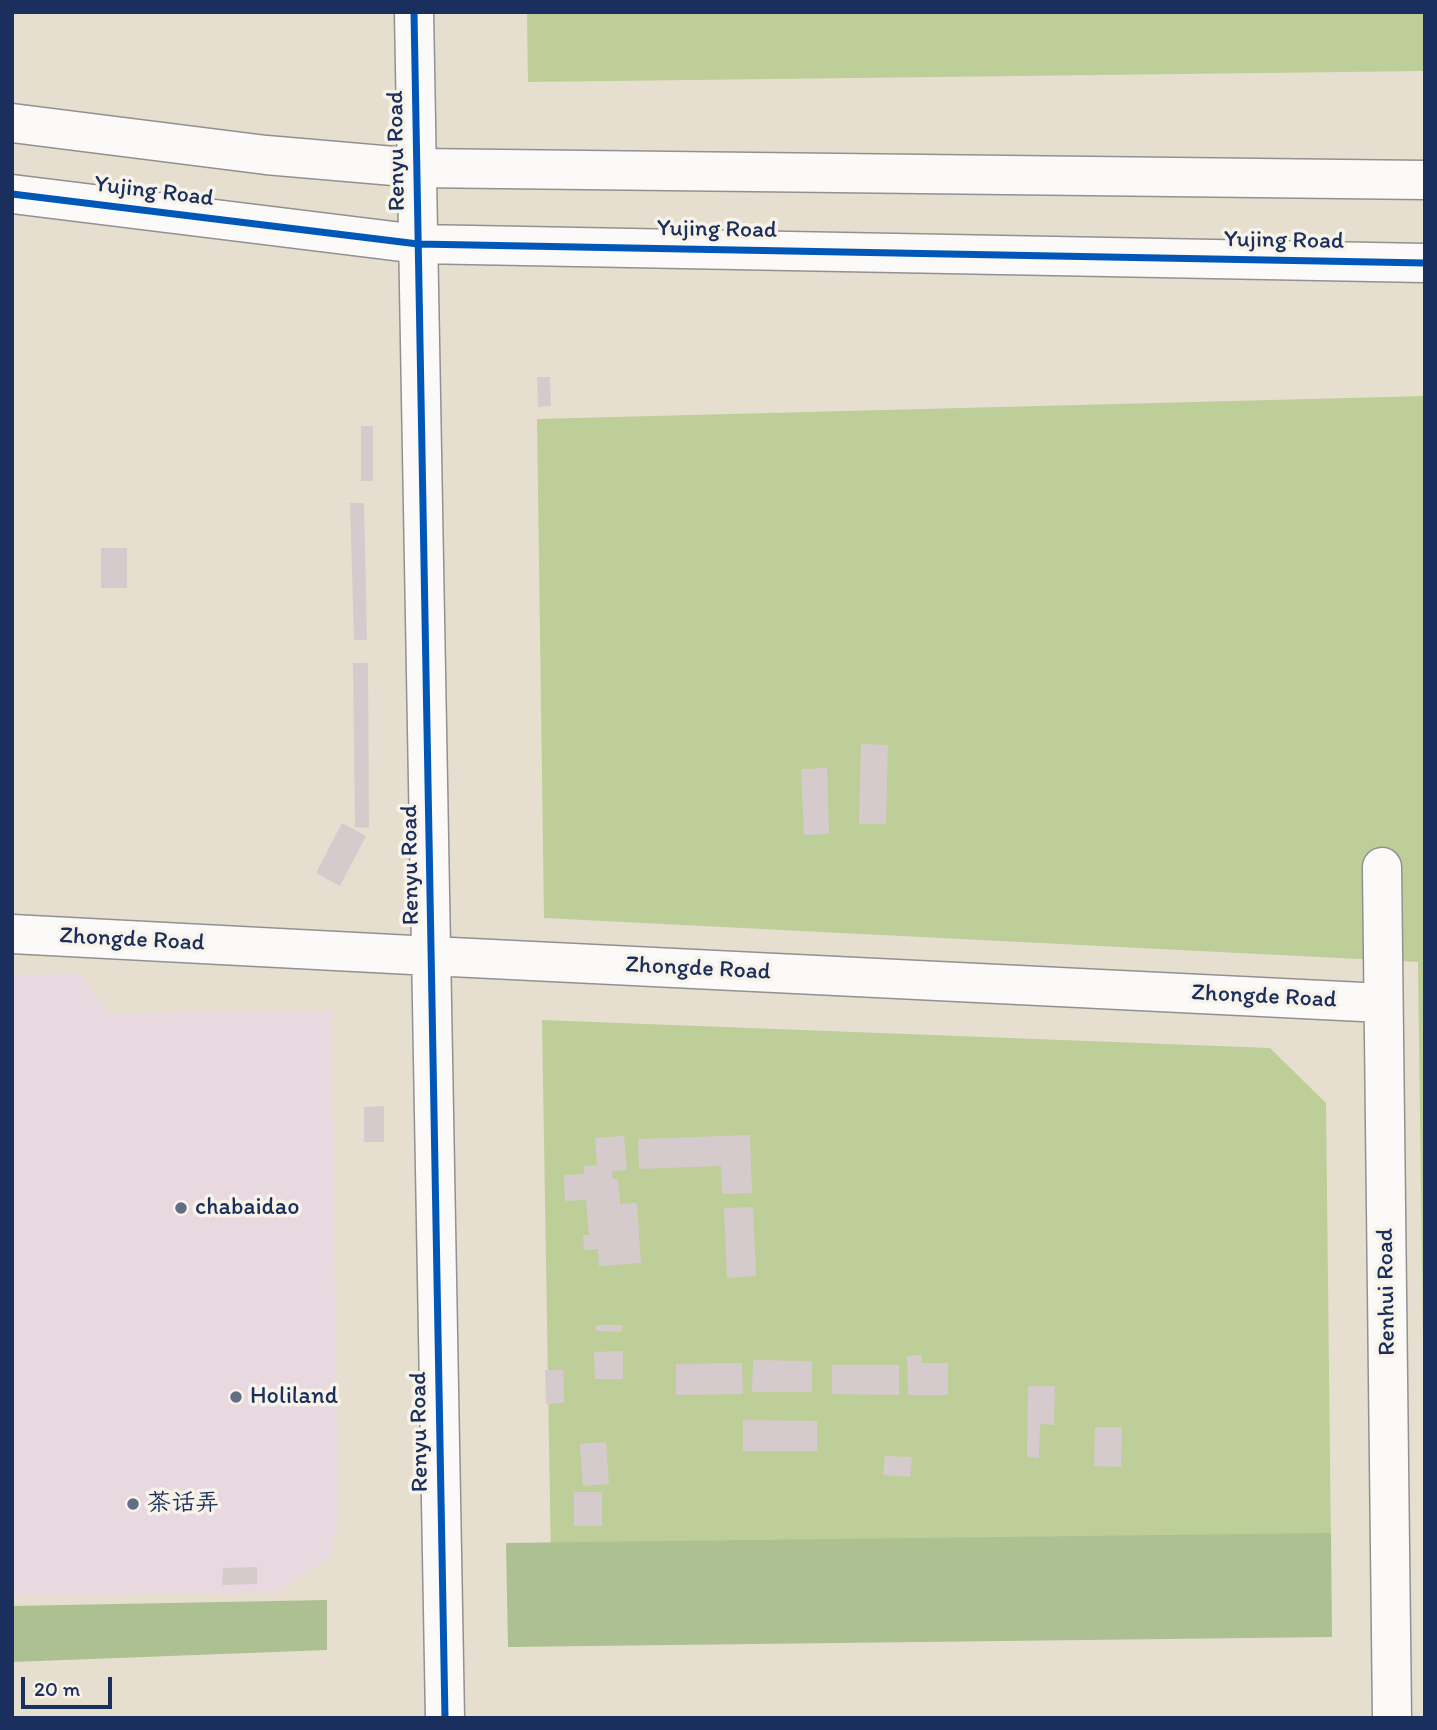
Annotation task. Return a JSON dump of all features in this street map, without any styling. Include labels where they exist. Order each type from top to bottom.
[{"type":"street","name":"Renyu Road","points":[[414,12],[445,1718]]},
{"type":"street","name":"Yujing Road","points":[[12,123],[266,155],[417,168],[1425,180]]},
{"type":"street","name":"Yujing Road","points":[[12,194],[418,243],[1425,263]]},
{"type":"street","name":"Renhui Road","points":[[1381,867],[1392,1718]]},
{"type":"street","name":"Zhongde Road","points":[[12,934],[1383,1003]]},
{"type":"shaded area","points":[[80,974],[108,1013],[331,1012],[338,1523],[329,1557],[276,1592],[12,1596],[12,975]]},
{"type":"green space","points":[[527,12],[1425,12],[1425,71],[528,82]]},
{"type":"green space","points":[[1425,396],[1425,1492],[1418,962],[544,918],[537,419]]},
{"type":"green space","points":[[542,1020],[1270,1048],[1326,1103],[1331,1549],[551,1562]]},
{"type":"green space","points":[[1331,1533],[1332,1637],[508,1647],[506,1543]]},
{"type":"green space","points":[[327,1600],[327,1650],[12,1662],[12,1606]]},
{"type":"building","points":[[537,377],[550,377],[551,406],[538,407]]},
{"type":"building","points":[[361,426],[373,426],[373,481],[361,481]]},
{"type":"building","points":[[350,503],[364,503],[367,640],[354,640]]},
{"type":"building","points":[[101,548],[127,548],[127,588],[101,588]]},
{"type":"building","points":[[353,663],[368,663],[369,828],[355,827]]},
{"type":"building","points":[[861,744],[888,745],[886,824],[859,824]]},
{"type":"building","points":[[827,768],[829,834],[804,835],[801,769]]},
{"type":"building","points":[[342,823],[366,836],[340,886],[316,873]]},
{"type":"building","points":[[384,1106],[384,1142],[364,1142],[364,1107]]},
{"type":"building","points":[[750,1135],[752,1193],[722,1194],[721,1166],[639,1169],[638,1139]]},
{"type":"building","points":[[624,1136],[627,1170],[612,1171],[613,1179],[618,1179],[620,1204],[637,1203],[641,1263],[599,1266],[598,1249],[584,1250],[583,1235],[589,1235],[586,1200],[565,1201],[564,1175],[584,1174],[584,1166],[597,1165],[595,1138]]},
{"type":"building","points":[[753,1207],[756,1276],[727,1278],[724,1208]]},
{"type":"building","points":[[596,1325],[622,1325],[622,1332],[596,1331]]},
{"type":"building","points":[[623,1351],[623,1379],[595,1379],[594,1352]]},
{"type":"building","points":[[922,1355],[922,1363],[948,1363],[948,1395],[908,1395],[907,1356]]},
{"type":"building","points":[[753,1360],[812,1361],[812,1392],[752,1392]]},
{"type":"building","points":[[742,1363],[743,1394],[676,1395],[676,1364]]},
{"type":"building","points":[[832,1365],[899,1365],[899,1395],[832,1394]]},
{"type":"building","points":[[545,1370],[563,1370],[564,1403],[546,1404]]},
{"type":"building","points":[[1028,1386],[1055,1386],[1054,1425],[1040,1424],[1039,1458],[1027,1457]]},
{"type":"building","points":[[743,1420],[817,1421],[817,1451],[743,1451]]},
{"type":"building","points":[[1095,1427],[1122,1427],[1121,1467],[1094,1466]]},
{"type":"building","points":[[606,1442],[609,1484],[583,1486],[580,1444]]},
{"type":"building","points":[[885,1456],[912,1457],[910,1477],[883,1475]]},
{"type":"building","points":[[574,1492],[602,1492],[602,1526],[574,1526]]},
{"type":"building","points":[[257,1567],[257,1584],[222,1585],[223,1568]]},
{"type":"cycle path","points":[[414,12],[445,1718]]},
{"type":"cycle path","points":[[12,194],[418,244],[1425,263]]},
{"type":"place","name":"chabaidao","points":[[181,1208]]},
{"type":"place","name":"Holiland","points":[[236,1397]]},
{"type":"place","name":"茶话弄","points":[[133,1504]]}]
